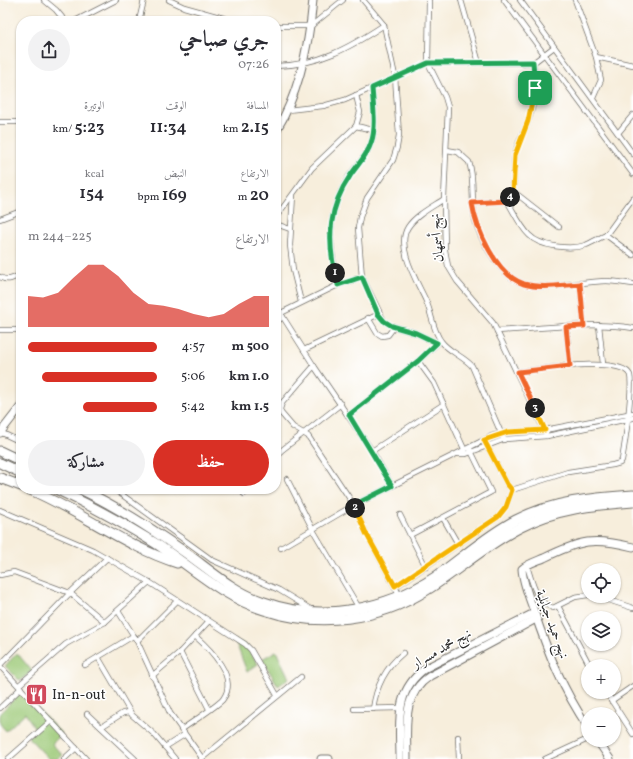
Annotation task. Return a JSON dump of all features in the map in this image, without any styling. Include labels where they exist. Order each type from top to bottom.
[{"type":"highway","points":[[0,452],[16,459]]},
{"type":"highway","points":[[0,463],[16,471]]},
{"type":"highway","points":[[0,478],[16,484]]},
{"type":"highway","points":[[38,494],[76,512],[146,550],[187,566]]},
{"type":"highway","points":[[66,494],[106,515],[148,540],[187,566],[210,584],[231,596],[262,610],[290,617],[316,620],[344,619],[377,612],[399,595],[426,591],[506,535],[539,518],[578,508],[633,502]]},
{"type":"highway","points":[[90,494],[105,501],[159,534],[235,589],[265,603],[280,608],[315,612],[343,611],[359,608],[399,595],[421,585],[501,529],[536,511],[577,500],[633,495]]},
{"type":"street","points":[[44,0],[61,16]]},
{"type":"street","points":[[86,16],[116,0]]},
{"type":"street","points":[[140,16],[144,0]]},
{"type":"street","points":[[169,0],[209,16]]},
{"type":"street","points":[[281,122],[288,110],[302,64],[311,26],[313,0]]},
{"type":"street","points":[[281,26],[311,26],[343,0]]},
{"type":"street","points":[[363,0],[384,26],[395,76],[398,125],[397,147],[389,168],[367,198],[360,217],[358,228],[362,277],[378,314],[384,321],[394,327],[416,333],[439,342],[465,359],[472,366],[503,433],[504,440]]},
{"type":"street","points":[[461,0],[479,63]]},
{"type":"street","points":[[504,0],[633,174]]},
{"type":"street","points":[[520,0],[633,154]]},
{"type":"street","points":[[575,0],[596,57],[601,80],[593,98]]},
{"type":"street","points":[[428,1],[428,63]]},
{"type":"street","points":[[281,66],[302,64],[337,54],[384,26]]},
{"type":"street","points":[[288,110],[323,106],[356,95],[395,76],[428,63],[533,62],[554,47]]},
{"type":"street","points":[[596,57],[633,64]]},
{"type":"street","points":[[507,201],[513,192],[515,155],[528,121],[534,99],[535,80],[533,62]]},
{"type":"street","name":"نهج أسمهان","points":[[428,63],[447,102],[447,150],[444,198],[448,266],[457,281],[485,313],[497,331],[518,372],[547,436]]},
{"type":"street","points":[[338,285],[330,238],[333,217],[344,184],[369,148],[373,130],[372,88]]},
{"type":"street","points":[[281,211],[322,157],[356,126],[360,112],[356,95]]},
{"type":"street","points":[[618,133],[633,115]]},
{"type":"street","points":[[0,122],[16,122]]},
{"type":"street","points":[[356,126],[373,130]]},
{"type":"street","points":[[447,150],[458,152],[470,162],[472,203],[477,226],[487,247],[511,277],[526,285],[580,284],[605,281],[633,284]]},
{"type":"street","points":[[513,192],[559,227]]},
{"type":"street","points":[[294,194],[290,229],[293,270],[301,302]]},
{"type":"street","points":[[439,342],[404,247],[408,227],[418,217],[444,198]]},
{"type":"street","points":[[507,201],[529,235],[541,242],[557,246],[577,246],[585,245],[606,235],[633,198]]},
{"type":"street","points":[[472,203],[507,201]]},
{"type":"street","points":[[0,219],[16,213]]},
{"type":"street","points":[[281,226],[290,229]]},
{"type":"street","points":[[606,235],[633,256]]},
{"type":"street","points":[[0,277],[5,280],[10,280],[16,277]]},
{"type":"street","points":[[362,277],[338,285],[301,302],[282,315],[314,366],[349,415],[392,486]]},
{"type":"street","points":[[580,284],[584,326]]},
{"type":"street","points":[[304,350],[378,314]]},
{"type":"street","points":[[368,318],[377,333],[382,336],[388,335],[394,327]]},
{"type":"street","points":[[497,331],[584,326],[633,328]]},
{"type":"street","points":[[599,326],[603,364]]},
{"type":"street","points":[[566,327],[570,366]]},
{"type":"street","points":[[0,330],[16,330]]},
{"type":"street","points":[[349,415],[418,361],[439,342]]},
{"type":"street","points":[[410,535],[491,492],[434,383],[418,361]]},
{"type":"street","points":[[281,413],[290,424],[303,432],[323,456],[354,505],[366,533],[399,595],[426,567],[503,512],[512,490],[568,472],[620,463],[631,418],[632,375],[624,368],[603,364],[518,372]]},
{"type":"street","points":[[281,405],[314,366]]},
{"type":"street","points":[[281,451],[303,432],[341,404]]},
{"type":"street","points":[[372,451],[444,404]]},
{"type":"street","points":[[16,412],[0,432],[16,440]]},
{"type":"street","points":[[468,450],[484,440],[503,433],[545,430],[631,413]]},
{"type":"street","points":[[281,548],[354,505],[468,450],[504,440],[547,436],[631,418]]},
{"type":"street","points":[[484,440],[507,484],[512,490]]},
{"type":"street","points":[[287,479],[313,530],[359,608]]},
{"type":"street","points":[[121,494],[212,560],[278,590],[315,612]]},
{"type":"street","points":[[0,510],[47,529],[107,558],[149,582],[208,622],[248,646],[277,695]]},
{"type":"street","points":[[400,516],[426,567]]},
{"type":"street","points":[[443,518],[458,544]]},
{"type":"street","points":[[581,596],[575,597],[553,608],[540,600],[524,567],[562,549],[589,540],[603,541],[633,547]]},
{"type":"street","points":[[86,759],[0,666],[70,593],[107,558]]},
{"type":"street","name":"نهج حميد جبايلية","points":[[524,567],[535,616],[565,691],[581,716]]},
{"type":"street","points":[[0,575],[14,572],[70,593],[105,622]]},
{"type":"street","points":[[0,708],[66,644],[105,622],[149,582]]},
{"type":"street","points":[[137,642],[178,601]]},
{"type":"street","points":[[618,603],[633,608]]},
{"type":"street","points":[[558,606],[586,659]]},
{"type":"street","points":[[118,611],[137,642],[152,676],[181,730],[201,759],[277,695],[301,677]]},
{"type":"street","name":"نهج محمد مسرار","points":[[400,759],[400,708],[406,689],[420,673],[535,616]]},
{"type":"street","name":"نهج محمد مسرار","points":[[407,759],[408,706],[418,685],[430,676],[535,616]]},
{"type":"street","points":[[152,676],[180,652],[208,622]]},
{"type":"street","points":[[85,665],[133,636]]},
{"type":"street","points":[[181,730],[222,701],[226,693],[227,685],[220,663],[206,646],[195,636]]},
{"type":"street","points":[[180,652],[209,709]]},
{"type":"street","points":[[373,709],[376,693],[382,678],[394,660],[403,653]]},
{"type":"street","points":[[98,657],[130,712],[154,734],[175,759]]},
{"type":"street","points":[[633,686],[611,701],[633,734]]},
{"type":"street","points":[[354,709],[400,708]]},
{"type":"street","points":[[101,727],[123,714],[130,712]]},
{"type":"street","points":[[87,714],[134,759]]},
{"type":"street","points":[[8,759],[50,721]]},
{"type":"street","points":[[165,747],[184,735]]},
{"type":"street","points":[[458,737],[459,759]]},
{"type":"street","points":[[545,759],[581,742]]},
{"type":"street","points":[[602,747],[610,759]]},
{"type":"street","points":[[64,759],[76,748]]},
{"type":"street","points":[[320,759],[329,759]]},
{"type":"green space","points":[[235,640],[246,645],[258,664],[247,672]]},
{"type":"green space","points":[[276,651],[289,678],[278,686],[262,659]]},
{"type":"green space","points":[[17,653],[32,671],[20,681],[5,666]]},
{"type":"green space","points":[[21,692],[62,734],[52,744],[63,755],[58,759],[49,759],[28,737],[36,730],[25,713],[6,731],[0,724],[0,713]]},
{"type":"place","name":"In-n-out","points":[[37,694]]},
{"type":"route","points":[[533,62],[535,88],[532,108],[515,155],[513,192],[507,201],[472,203],[473,212],[477,226],[493,257],[508,274],[517,281],[526,285],[548,286],[580,284],[584,326],[566,327],[570,366],[518,372],[545,430],[508,432],[492,436],[484,440],[507,484],[512,490],[503,512],[426,567],[395,586],[366,533],[354,505],[392,486],[349,415],[418,361],[437,343],[416,333],[392,326],[384,321],[378,314],[362,277],[338,285],[331,255],[330,238],[333,217],[338,199],[344,184],[366,154],[373,138],[372,88],[395,76],[428,63],[533,62]]}]
